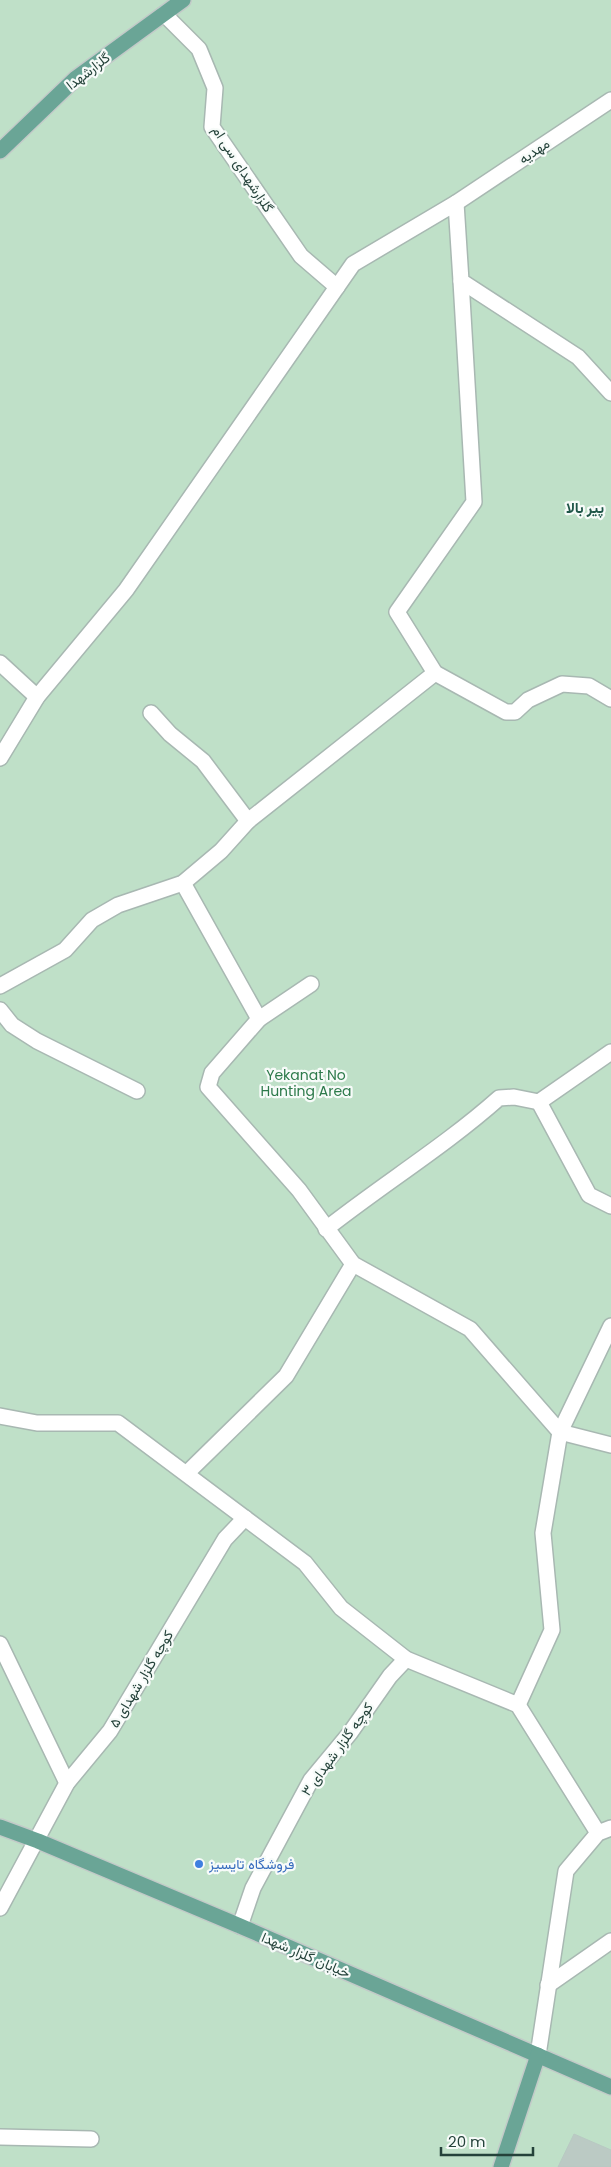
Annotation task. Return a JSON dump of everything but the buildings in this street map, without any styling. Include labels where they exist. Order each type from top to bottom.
[{"type":"main road","name":"گلزارشهدا","points":[[0,151],[76,78],[184,0]]},
{"type":"main road","name":"خیابان گلزار شهدا","points":[[0,1827],[38,1840],[611,2087]]},
{"type":"main road","points":[[500,2167],[538,2055]]},
{"type":"street","name":"گلزارشهدای سی ام","points":[[164,14],[199,49],[215,88],[212,127],[301,256],[337,287]]},
{"type":"street","name":"مهدیه","points":[[0,758],[37,697],[126,590],[353,264],[456,203],[611,100]]},
{"type":"street","points":[[456,203],[474,502],[398,612],[435,673],[506,712],[515,712],[528,700],[562,684],[589,686],[611,699]]},
{"type":"street","points":[[461,281],[578,356],[611,393]]},
{"type":"street","points":[[0,663],[37,697]]},
{"type":"street","points":[[0,986],[65,950],[92,920],[112,909],[183,883],[221,851],[248,822],[435,673]]},
{"type":"street","points":[[151,713],[170,734],[203,761],[248,822]]},
{"type":"street","points":[[183,883],[259,1019]]},
{"type":"street","points":[[312,984],[259,1019],[212,1072],[208,1087],[299,1190],[353,1264],[470,1329],[560,1432],[611,1445]]},
{"type":"street","points":[[0,1010],[12,1025],[37,1041],[137,1091]]},
{"type":"street","points":[[326,1229],[380,1187],[412,1167],[499,1098],[514,1097],[539,1102],[611,1052]]},
{"type":"street","points":[[539,1102],[589,1195],[611,1206]]},
{"type":"street","points":[[187,1474],[286,1376],[353,1264]]},
{"type":"street","points":[[518,1705],[552,1630],[543,1533],[560,1432],[611,1326]]},
{"type":"street","points":[[0,1416],[37,1423],[118,1423],[305,1564],[341,1608],[406,1660],[518,1705],[604,1830],[566,1871],[538,2055]]},
{"type":"street","name":"کوچه گلزار شهدای ۵","points":[[0,1908],[67,1783],[110,1731],[226,1539],[244,1518]]},
{"type":"street","points":[[0,1644],[67,1783]]},
{"type":"street","name":"کوچه گلزار شهدای ۳","points":[[240,1926],[253,1888],[311,1780],[350,1732],[390,1676],[406,1660]]},
{"type":"street","points":[[548,1985],[611,1941]]},
{"type":"street","points":[[0,2137],[91,2139]]},
{"type":"green space","name":"Yekanat No Hunting Area","points":[[0,0],[611,0],[611,2167],[0,2167]]},
{"type":"place","name":"فروشگاه تایسیز","points":[[199,1864]]},
{"type":"district","name":"پیر بالا","points":[[585,507]]}]
